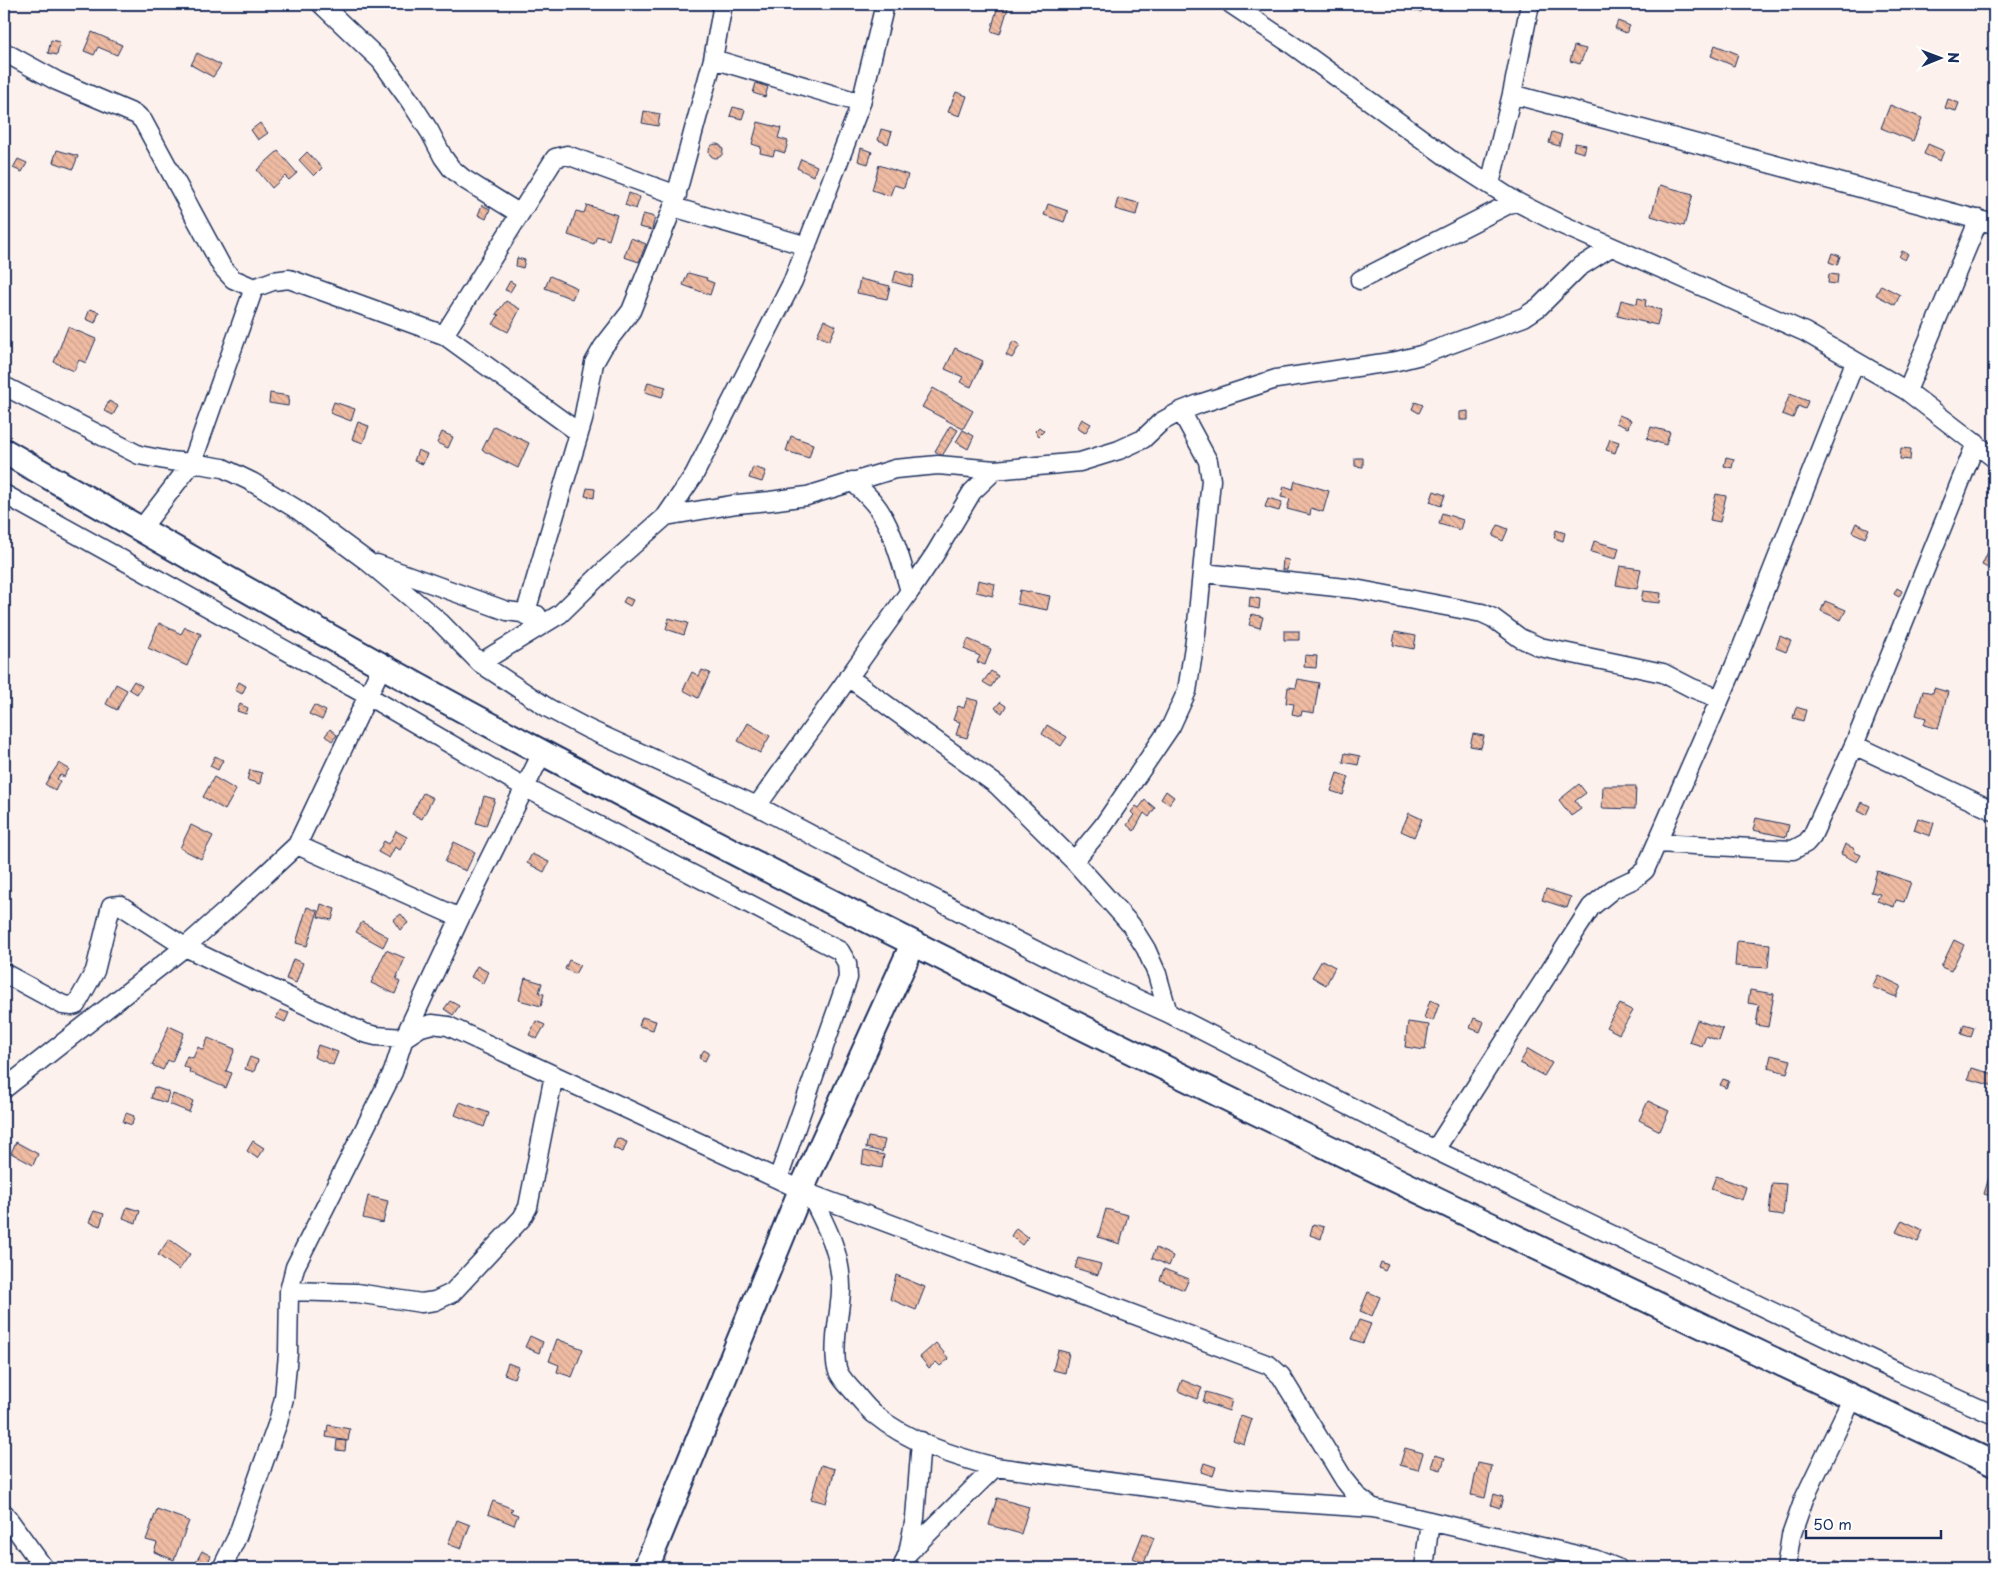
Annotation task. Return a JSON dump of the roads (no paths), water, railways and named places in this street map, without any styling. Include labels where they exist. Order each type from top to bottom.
[{"type":"main road","points":[[4,452],[382,666],[542,753],[913,944],[1304,1136],[1994,1464]]},
{"type":"main road","points":[[646,1568],[913,944]]},
{"type":"street","points":[[321,4],[381,61],[410,101],[451,168],[464,179],[520,214]]},
{"type":"street","points":[[525,615],[583,420],[594,362],[603,347],[631,312],[675,201],[713,59],[723,4]]},
{"type":"street","points":[[480,663],[560,614],[606,569],[666,516],[681,496],[793,281],[861,103],[885,4]]},
{"type":"street","points":[[1231,4],[1291,44],[1451,160],[1515,201],[1611,247],[1805,332],[1907,391],[1994,458]]},
{"type":"street","points":[[1490,184],[1512,94],[1530,4]]},
{"type":"street","points":[[4,52],[57,81],[137,115],[143,121],[222,267],[233,279],[254,288],[272,281],[289,279],[444,335],[578,432]]},
{"type":"street","points":[[713,59],[861,103]]},
{"type":"street","points":[[1512,94],[1986,221],[1907,391]]},
{"type":"street","points":[[444,335],[555,158],[562,155],[567,155],[675,201],[807,246]]},
{"type":"street","points":[[1360,280],[1515,201]]},
{"type":"street","points":[[666,516],[737,504],[770,502],[807,496],[895,469],[918,466],[995,470],[1080,462],[1119,450],[1143,439],[1162,422],[1181,411],[1276,379],[1397,361],[1524,317],[1539,307],[1578,268],[1611,247]]},
{"type":"street","points":[[141,529],[192,462],[254,288]]},
{"type":"street","points":[[1435,1150],[1591,907],[1613,890],[1634,879],[1645,870],[1734,667],[1855,362]]},
{"type":"street","points":[[4,386],[139,454],[170,461],[192,462],[223,468],[252,482],[298,510],[367,560],[441,623],[480,663],[548,708],[588,729],[757,806],[879,871],[1074,970],[1168,1013],[1435,1150],[1872,1359],[1994,1415]]},
{"type":"street","points":[[1074,861],[1103,826],[1171,726],[1187,691],[1203,573],[1211,480],[1208,461],[1181,411]]},
{"type":"street","points":[[1657,843],[1793,850],[1800,848],[1812,836],[1854,745],[1976,443]]},
{"type":"street","points":[[757,806],[910,591],[935,554],[972,492],[995,470]]},
{"type":"street","points":[[852,481],[871,500],[889,529],[910,591]]},
{"type":"street","points":[[4,494],[368,696],[526,788],[840,951],[847,964],[848,978],[778,1179]]},
{"type":"street","points":[[367,560],[507,611],[525,615],[560,614]]},
{"type":"street","points":[[1203,573],[1355,589],[1482,613],[1493,618],[1520,638],[1540,647],[1663,673],[1692,688],[1720,699]]},
{"type":"street","points":[[4,1089],[185,947],[297,845],[382,666]]},
{"type":"street","points":[[848,677],[997,785],[1074,861],[1131,925],[1141,941],[1157,974],[1168,1013]]},
{"type":"street","points":[[1854,745],[1993,808]]},
{"type":"street","points":[[222,1568],[237,1537],[278,1422],[284,1398],[288,1354],[289,1291],[295,1267],[393,1072],[404,1038],[460,918],[542,753]]},
{"type":"street","points":[[297,845],[460,918]]},
{"type":"street","points":[[4,973],[63,1005],[76,1005],[95,971],[111,906],[115,904],[120,905],[185,947],[364,1033],[404,1038],[421,1027],[440,1024],[806,1192],[1269,1365],[1281,1376],[1345,1482],[1356,1496],[1373,1508]]},
{"type":"street","points":[[289,1291],[373,1294],[421,1303],[435,1301],[452,1293],[522,1218],[528,1207],[554,1075]]},
{"type":"street","points":[[806,1192],[833,1239],[839,1260],[841,1289],[836,1364],[840,1376],[872,1412],[898,1430],[921,1442],[956,1456],[995,1467],[1240,1499],[1373,1508],[1593,1564],[1617,1568]]},
{"type":"street","points":[[1786,1568],[1791,1536],[1804,1499],[1853,1397]]},
{"type":"street","points":[[905,1561],[915,1518],[921,1442]]},
{"type":"street","points":[[905,1561],[995,1467]]},
{"type":"street","points":[[4,1512],[44,1568]]},
{"type":"street","points":[[1424,1568],[1430,1521]]}]
